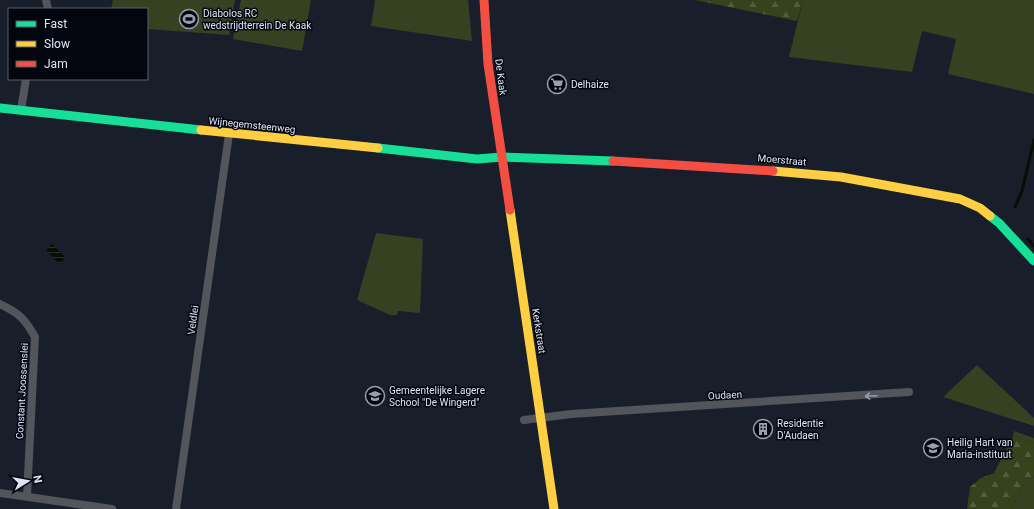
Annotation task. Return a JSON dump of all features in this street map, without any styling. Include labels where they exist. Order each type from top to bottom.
[{"type":"street","name":"De Kaak","points":[[484,0],[488,64],[502,157]]},
{"type":"street","points":[[21,110],[26,80]]},
{"type":"street","name":"Wijnegemsteenweg","points":[[0,108],[229,134],[477,159],[502,157]]},
{"type":"street","name":"Veldlei","points":[[176,509],[229,134]]},
{"type":"street","name":"Moerstraat","points":[[502,157],[587,159],[767,170],[841,177],[960,199],[980,208],[999,223],[1034,261]]},
{"type":"street","name":"Kerkstraat","points":[[502,157],[554,509]]},
{"type":"street","name":"Constant Joossenslei","points":[[0,304],[15,311],[27,322],[35,337],[27,496]]},
{"type":"street","name":"Oudaen","points":[[524,420],[579,413],[819,399],[909,392]]},
{"type":"street","points":[[0,493],[112,509]]},
{"type":"green space","name":"Diabolos RC wedstrijdterrein De Kaak","points":[[113,0],[235,0],[229,35],[148,29],[148,8],[111,8]]},
{"type":"green space","points":[[241,0],[311,0],[302,51],[233,39]]},
{"type":"green space","points":[[375,0],[468,0],[472,41],[371,26]]},
{"type":"green space","points":[[695,0],[803,0],[797,21]]},
{"type":"green space","points":[[803,0],[1034,0],[1034,94],[948,74],[956,39],[922,31],[912,72],[789,57]]},
{"type":"green space","points":[[376,233],[423,239],[420,313],[398,311],[397,315],[390,315],[357,300]]},
{"type":"green space","points":[[977,365],[1034,418],[1034,426],[943,397]]},
{"type":"green space","points":[[1014,431],[1034,438],[1034,443],[1013,437]]},
{"type":"green space","points":[[1013,437],[1034,443],[1034,476],[1022,487],[1011,509],[967,509],[970,487],[981,478],[994,473]]},
{"type":"green space","points":[[1034,476],[1034,509],[1011,509],[1022,487]]},
{"type":"shaded area","points":[[52,244],[66,258],[59,264],[46,250]]},
{"type":"waterway","points":[[1015,207],[1022,191],[1034,140]]},
{"type":"waterway","points":[[1028,239],[1034,246]]},
{"type":"traffic: fast","points":[[0,108],[201,130]]},
{"type":"traffic: fast","points":[[378,148],[477,159],[502,157],[613,161]]},
{"type":"traffic: fast","points":[[990,216],[999,223],[1034,261]]},
{"type":"traffic: slow","points":[[201,130],[378,148]]},
{"type":"traffic: slow","points":[[773,171],[841,177],[960,199],[980,208],[990,216]]},
{"type":"traffic: slow","points":[[510,210],[554,509]]},
{"type":"traffic: jam","points":[[484,0],[488,64],[510,210]]},
{"type":"traffic: jam","points":[[613,161],[773,171]]},
{"type":"place","name":"Diabolos RC wedstrijdterrein De Kaak","points":[[189,19]]},
{"type":"place","name":"Delhaize","points":[[557,84]]},
{"type":"place","name":"Gemeentelijke Lagere School \"De Wingerd\"","points":[[375,396]]},
{"type":"place","name":"Residentie D'Audaen","points":[[763,429]]},
{"type":"place","name":"Heilig Hart van Maria-instituut","points":[[933,448]]}]
